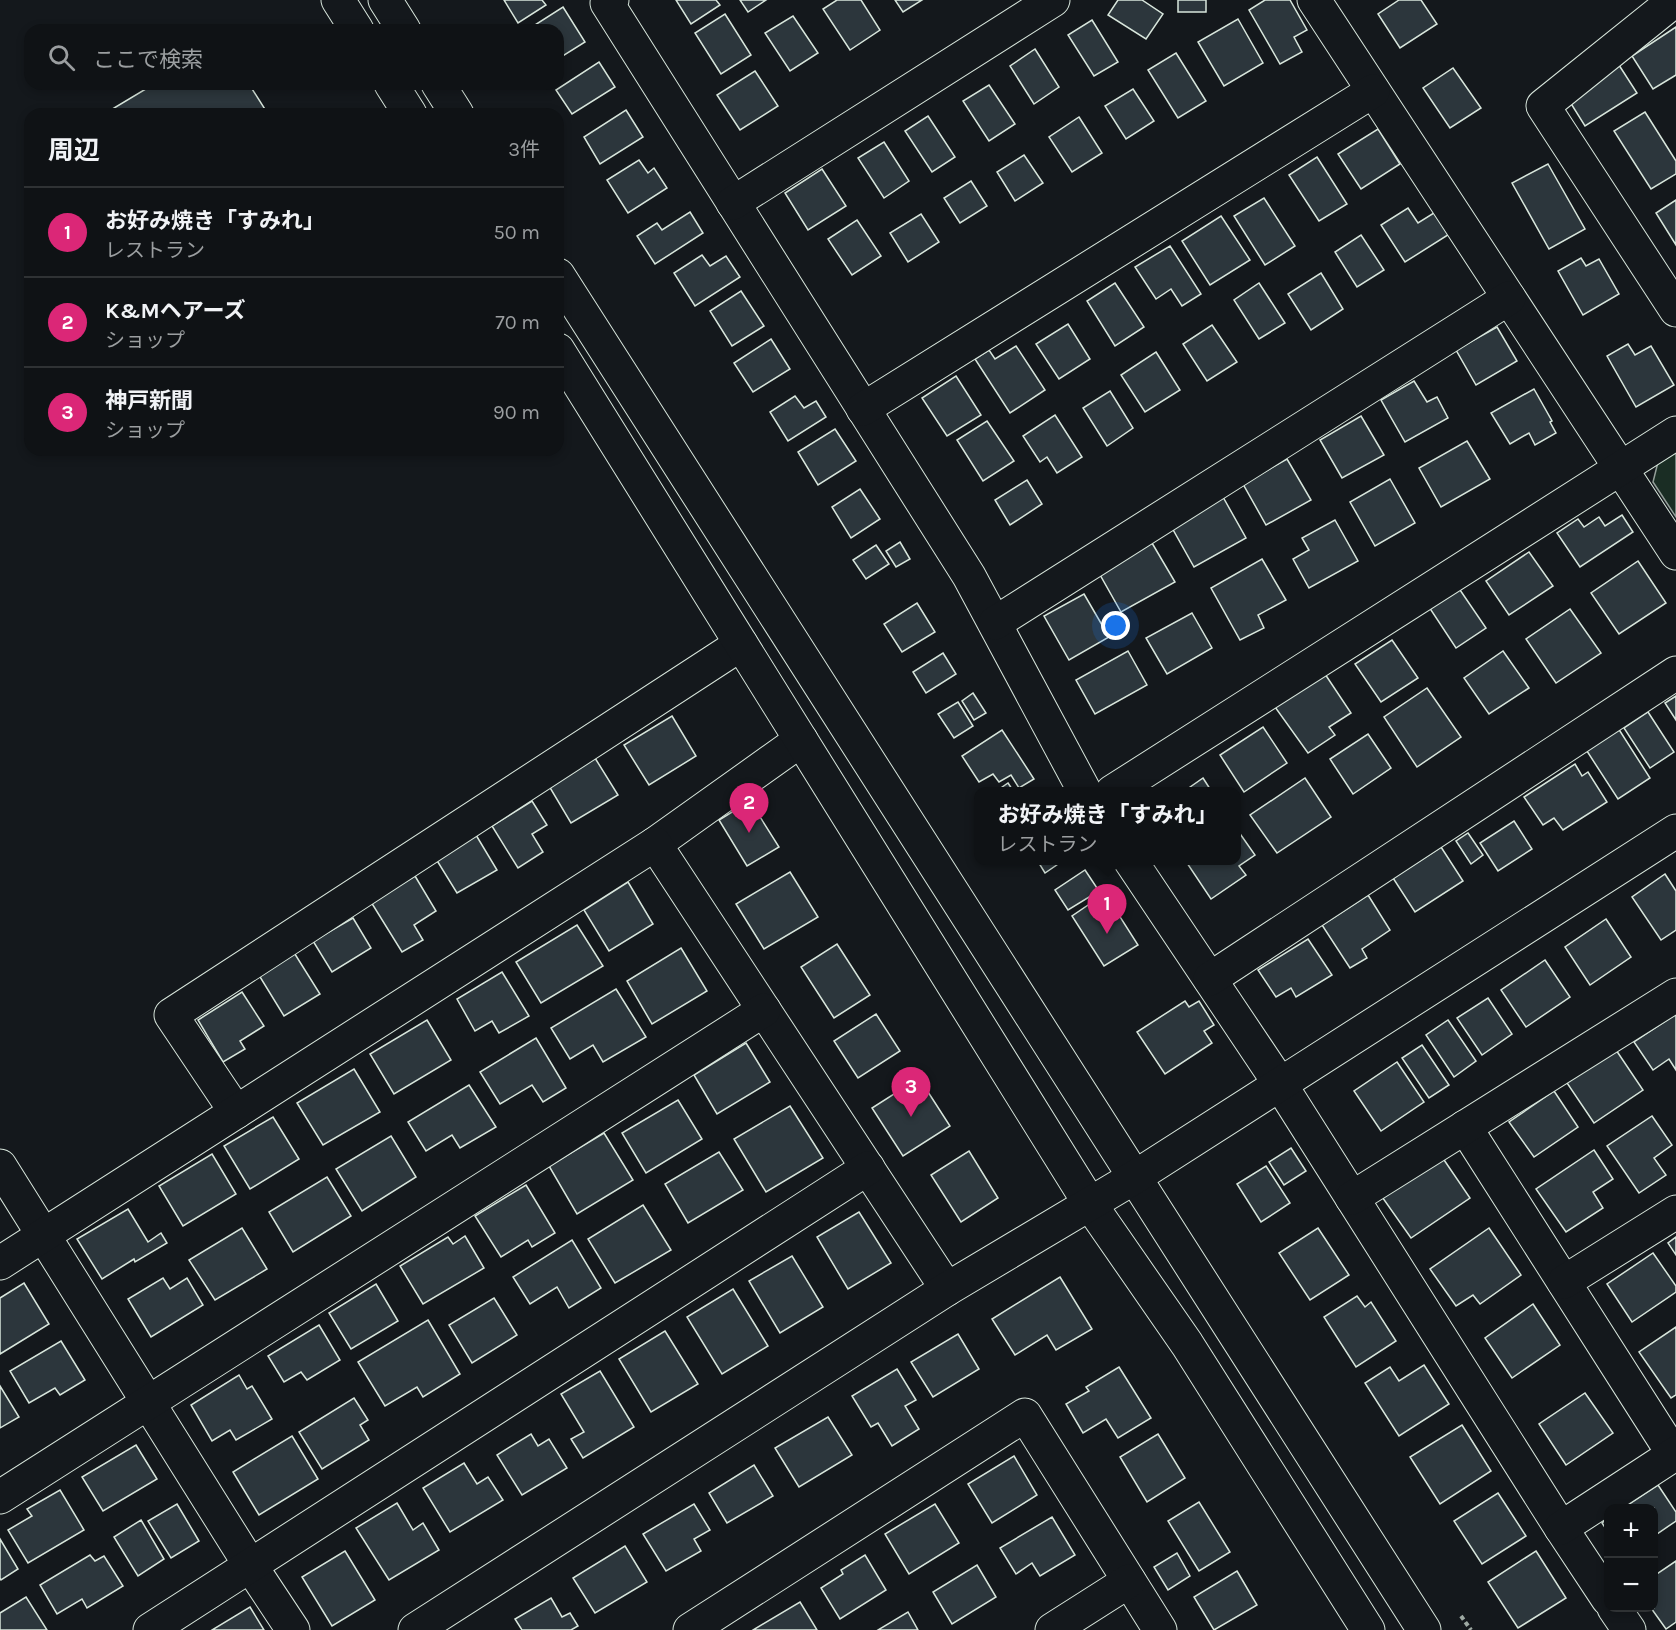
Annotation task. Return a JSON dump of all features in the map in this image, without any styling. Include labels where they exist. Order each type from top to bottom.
[{"type":"street","points":[[338,0],[353,24]]},
{"type":"street","points":[[385,0],[400,24]]},
{"type":"street","points":[[612,0],[607,3],[969,576],[1082,787]]},
{"type":"street","points":[[733,203],[1053,0]]},
{"type":"street","points":[[1314,0],[1676,553]]},
{"type":"street","points":[[1675,0],[1542,106],[1676,310]]},
{"type":"street","points":[[395,90],[406,108]]},
{"type":"street","points":[[442,90],[453,108]]},
{"type":"street","points":[[864,409],[1373,91]]},
{"type":"street","points":[[564,284],[1424,1630]]},
{"type":"street","points":[[994,624],[1509,298]]},
{"type":"street","points":[[564,360],[1090,1204],[1187,1344],[1368,1630]]},
{"type":"street","points":[[1120,787],[1676,433]]},
{"type":"street","points":[[236,1112],[171,1015],[741,644]]},
{"type":"street","points":[[1210,979],[1676,674]]},
{"type":"street","points":[[0,1263],[655,844],[801,740]]},
{"type":"street","points":[[415,1630],[946,1289],[1135,1177],[1676,831]]},
{"type":"street","points":[[655,844],[946,1289]]},
{"type":"street","points":[[1133,865],[1281,1084],[1604,1593]]},
{"type":"street","points":[[1352,1198],[1676,995]]},
{"type":"street","points":[[0,1497],[764,1010]]},
{"type":"street","points":[[1465,1126],[1675,1454],[1562,1528]]},
{"type":"street","points":[[0,1166],[292,1630]]},
{"type":"street","points":[[150,1630],[868,1168]]},
{"type":"street","points":[[1564,1282],[1676,1212]]},
{"type":"street","points":[[690,1630],[1025,1415],[1160,1630]]},
{"type":"street","points":[[1052,1630],[1129,1581]]},
{"type":"street","points":[[1617,1612],[1629,1630]]},
{"type":"green space","points":[[1676,447],[1676,517],[1653,482],[1659,458]]},
{"type":"building","points":[[504,0],[542,0],[546,5],[518,23]]},
{"type":"building","points":[[676,0],[716,0],[720,5],[691,24]]},
{"type":"building","points":[[740,0],[766,0],[748,12]]},
{"type":"building","points":[[837,0],[861,0],[880,30],[850,50],[823,9]]},
{"type":"building","points":[[895,0],[922,0],[903,12]]},
{"type":"building","points":[[1118,0],[1142,0],[1163,14],[1146,39],[1108,15]]},
{"type":"building","points":[[1178,0],[1206,0],[1206,12],[1178,12]]},
{"type":"building","points":[[1265,0],[1290,0],[1307,30],[1294,37],[1302,52],[1280,64],[1249,10]]},
{"type":"building","points":[[1399,0],[1421,0],[1437,24],[1400,48],[1378,14]]},
{"type":"building","points":[[563,7],[585,42],[564,55],[564,24],[536,24]]},
{"type":"building","points":[[725,14],[751,55],[721,74],[695,33]]},
{"type":"building","points":[[793,16],[818,53],[790,71],[765,33]]},
{"type":"building","points":[[1238,19],[1263,63],[1224,86],[1198,42]]},
{"type":"building","points":[[1092,20],[1118,62],[1094,76],[1068,35]]},
{"type":"building","points":[[1676,27],[1676,75],[1653,89],[1632,56]]},
{"type":"building","points":[[1035,49],[1059,87],[1034,104],[1010,66]]},
{"type":"building","points":[[1176,53],[1206,101],[1178,118],[1148,70]]},
{"type":"building","points":[[599,62],[615,87],[572,114],[556,90],[564,90],[564,85]]},
{"type":"building","points":[[1617,62],[1637,93],[1585,126],[1565,94]]},
{"type":"building","points":[[1453,68],[1481,108],[1450,128],[1423,88]]},
{"type":"building","points":[[755,71],[778,106],[740,130],[717,95]]},
{"type":"building","points":[[989,85],[1015,124],[989,141],[963,101]]},
{"type":"building","points":[[1133,89],[1154,121],[1126,139],[1105,106]]},
{"type":"building","points":[[144,90],[253,90],[264,108],[114,108]]},
{"type":"building","points":[[626,110],[643,137],[600,164],[584,137]]},
{"type":"building","points":[[1645,112],[1676,161],[1676,174],[1651,189],[1614,131]]},
{"type":"building","points":[[928,116],[955,157],[932,172],[905,131]]},
{"type":"building","points":[[1079,117],[1102,153],[1072,172],[1049,137]]},
{"type":"building","points":[[1378,129],[1400,164],[1361,189],[1338,154]]},
{"type":"building","points":[[884,142],[909,181],[884,198],[858,158]]},
{"type":"building","points":[[1024,155],[1043,183],[1015,201],[997,172]]},
{"type":"building","points":[[1317,157],[1347,204],[1319,221],[1289,175]]},
{"type":"building","points":[[639,160],[648,173],[654,168],[667,188],[628,213],[607,180]]},
{"type":"building","points":[[1548,164],[1585,229],[1549,249],[1512,183]]},
{"type":"building","points":[[822,169],[846,206],[808,230],[785,193]]},
{"type":"building","points":[[971,181],[987,206],[960,223],[944,198]]},
{"type":"building","points":[[1264,198],[1295,246],[1265,265],[1234,216]]},
{"type":"building","points":[[1676,200],[1676,245],[1656,213]]},
{"type":"building","points":[[1408,208],[1418,223],[1437,211],[1451,233],[1405,262],[1381,225]]},
{"type":"building","points":[[690,212],[703,233],[655,264],[637,236],[657,223],[662,230]]},
{"type":"building","points":[[921,214],[939,242],[908,262],[890,233]]},
{"type":"building","points":[[1221,216],[1250,260],[1210,285],[1182,241]]},
{"type":"building","points":[[857,220],[881,256],[852,275],[828,239]]},
{"type":"building","points":[[1361,235],[1384,270],[1357,287],[1335,252]]},
{"type":"building","points":[[1170,246],[1201,294],[1182,306],[1171,289],[1156,299],[1135,267]]},
{"type":"building","points":[[702,255],[710,266],[726,256],[740,277],[695,306],[674,273]]},
{"type":"building","points":[[1581,258],[1586,266],[1599,259],[1619,294],[1583,315],[1558,271]]},
{"type":"building","points":[[1321,273],[1343,309],[1311,330],[1288,294]]},
{"type":"building","points":[[1115,283],[1144,327],[1115,346],[1087,301]]},
{"type":"building","points":[[1259,283],[1285,323],[1259,339],[1234,300]]},
{"type":"building","points":[[741,291],[764,326],[732,346],[710,311]]},
{"type":"building","points":[[1068,324],[1090,359],[1059,379],[1036,344]]},
{"type":"building","points":[[1212,325],[1237,362],[1207,381],[1183,344]]},
{"type":"building","points":[[1497,327],[1517,361],[1476,385],[1456,350]]},
{"type":"building","points":[[771,339],[790,369],[753,392],[734,363]]},
{"type":"building","points":[[1628,344],[1635,355],[1651,346],[1674,385],[1636,407],[1607,356]]},
{"type":"building","points":[[1016,346],[1045,390],[1010,413],[975,359],[989,350],[995,359]]},
{"type":"building","points":[[1156,352],[1180,390],[1145,412],[1121,375]]},
{"type":"building","points":[[956,376],[981,415],[947,436],[922,398]]},
{"type":"building","points":[[1414,381],[1427,402],[1437,397],[1448,418],[1405,442],[1381,400]]},
{"type":"building","points":[[1534,389],[1556,433],[1535,445],[1529,433],[1510,444],[1491,413]]},
{"type":"building","points":[[1110,391],[1133,428],[1107,446],[1083,408]]},
{"type":"building","points":[[795,396],[804,408],[816,401],[826,417],[788,441],[770,412]]},
{"type":"building","points":[[1055,415],[1082,457],[1057,473],[1047,457],[1040,462],[1023,436]]},
{"type":"building","points":[[1361,416],[1384,455],[1342,478],[1320,440]]},
{"type":"building","points":[[987,421],[1014,461],[983,481],[957,440]]},
{"type":"building","points":[[835,429],[856,461],[818,485],[798,452]]},
{"type":"building","points":[[1467,441],[1490,479],[1441,507],[1419,468]]},
{"type":"building","points":[[1287,459],[1311,500],[1266,525],[1243,484]]},
{"type":"building","points":[[1390,479],[1415,523],[1375,546],[1350,502]]},
{"type":"building","points":[[1027,480],[1042,504],[1010,525],[995,500]]},
{"type":"building","points":[[860,489],[880,519],[851,538],[832,507]]},
{"type":"building","points":[[1223,497],[1246,538],[1194,567],[1171,526]]},
{"type":"building","points":[[1622,515],[1633,532],[1580,567],[1557,533],[1578,519],[1584,527],[1599,517],[1605,526]]},
{"type":"building","points":[[1335,520],[1358,561],[1309,588],[1293,559],[1309,550],[1302,538]]},
{"type":"building","points":[[900,542],[910,559],[896,567],[886,551]]},
{"type":"building","points":[[1152,543],[1175,582],[1121,612],[1099,573]]},
{"type":"building","points":[[876,545],[889,564],[866,579],[853,560]]},
{"type":"building","points":[[1529,552],[1553,586],[1509,615],[1486,581]]},
{"type":"building","points":[[1262,559],[1286,600],[1258,615],[1264,628],[1240,640],[1211,588]]},
{"type":"building","points":[[1638,561],[1666,603],[1619,634],[1591,593]]},
{"type":"building","points":[[1458,587],[1486,628],[1456,648],[1429,607]]},
{"type":"building","points":[[1084,594],[1109,637],[1069,660],[1044,616]]},
{"type":"building","points":[[917,603],[935,632],[902,652],[884,624]]},
{"type":"building","points":[[1570,609],[1601,653],[1556,683],[1526,639]]},
{"type":"building","points":[[1192,613],[1212,648],[1167,674],[1146,638]]},
{"type":"building","points":[[1392,640],[1418,678],[1381,702],[1355,664]]},
{"type":"building","points":[[1128,651],[1147,685],[1095,714],[1076,680]]},
{"type":"building","points":[[1503,651],[1529,688],[1489,714],[1464,678]]},
{"type":"building","points":[[943,653],[956,674],[926,693],[913,672]]},
{"type":"building","points":[[1325,674],[1351,713],[1329,727],[1335,735],[1308,753],[1275,707]]},
{"type":"building","points":[[1427,688],[1461,737],[1417,767],[1384,717]]},
{"type":"building","points":[[973,693],[986,713],[974,720],[962,701]]},
{"type":"building","points":[[1676,696],[1676,720],[1665,703]]},
{"type":"building","points":[[958,702],[973,726],[954,738],[938,714]]},
{"type":"building","points":[[1648,712],[1674,752],[1650,768],[1624,728]]},
{"type":"building","points":[[672,716],[696,756],[649,785],[624,745]]},
{"type":"building","points":[[1263,727],[1287,763],[1244,792],[1220,755]]},
{"type":"building","points":[[1618,728],[1650,778],[1618,799],[1585,748]]},
{"type":"building","points":[[1002,730],[1034,779],[1021,787],[1011,775],[999,782],[993,774],[979,782],[962,756]]},
{"type":"building","points":[[1368,734],[1391,768],[1353,794],[1330,759]]},
{"type":"building","points":[[595,758],[618,795],[571,823],[549,786]]},
{"type":"building","points":[[1575,764],[1582,776],[1588,772],[1607,802],[1563,830],[1554,818],[1543,825],[1524,797]]},
{"type":"building","points":[[1203,778],[1209,787],[1190,787]]},
{"type":"building","points":[[1305,778],[1331,817],[1277,853],[1250,815]]},
{"type":"building","points":[[532,801],[547,825],[532,834],[543,852],[518,868],[492,826]]},
{"type":"building","points":[[750,801],[779,847],[747,866],[719,820]]},
{"type":"building","points":[[1514,821],[1532,849],[1498,871],[1480,843]]},
{"type":"building","points":[[1468,833],[1483,855],[1471,864],[1456,841]]},
{"type":"building","points":[[476,835],[497,870],[457,893],[436,859]]},
{"type":"building","points":[[1241,835],[1255,855],[1241,865]]},
{"type":"building","points":[[1441,847],[1463,881],[1415,912],[1393,878]]},
{"type":"building","points":[[1040,865],[1057,865],[1045,873]]},
{"type":"building","points":[[1188,865],[1240,865],[1246,875],[1211,899]]},
{"type":"building","points":[[1085,870],[1099,891],[1068,910],[1055,890]]},
{"type":"building","points":[[790,872],[818,917],[764,949],[736,904]]},
{"type":"building","points":[[1665,874],[1676,891],[1676,930],[1661,940],[1632,897]]},
{"type":"building","points":[[415,876],[436,911],[414,925],[423,940],[402,952],[371,902]]},
{"type":"building","points":[[628,882],[653,924],[609,951],[584,910]]},
{"type":"building","points":[[1368,895],[1390,930],[1362,949],[1367,958],[1350,968],[1322,925]]},
{"type":"building","points":[[1100,897],[1105,905],[1110,901],[1138,945],[1104,966],[1072,916]]},
{"type":"building","points":[[353,918],[371,948],[332,972],[313,941]]},
{"type":"building","points":[[1606,919],[1631,957],[1590,985],[1565,947]]},
{"type":"building","points":[[577,925],[603,966],[541,1003],[516,962]]},
{"type":"building","points":[[1308,939],[1332,975],[1296,997],[1291,988],[1276,997],[1258,970]]},
{"type":"building","points":[[837,944],[870,995],[834,1018],[801,967]]},
{"type":"building","points":[[681,948],[707,991],[652,1024],[627,981]]},
{"type":"building","points":[[293,951],[320,994],[284,1016],[257,972]]},
{"type":"building","points":[[1545,960],[1570,997],[1526,1027],[1501,990]]},
{"type":"building","points":[[502,972],[529,1016],[499,1033],[492,1021],[475,1031],[457,999]]},
{"type":"building","points":[[616,989],[646,1037],[603,1062],[593,1045],[570,1059],[551,1028]]},
{"type":"building","points":[[242,992],[264,1026],[240,1041],[245,1049],[223,1062],[198,1020]]},
{"type":"building","points":[[1488,998],[1512,1034],[1482,1055],[1457,1018]]},
{"type":"building","points":[[1185,1001],[1189,1007],[1199,1001],[1214,1025],[1204,1031],[1212,1043],[1165,1074],[1137,1032]]},
{"type":"building","points":[[876,1014],[900,1051],[858,1078],[834,1041]]},
{"type":"building","points":[[1676,1014],[1676,1070],[1669,1059],[1653,1070],[1634,1042]]},
{"type":"building","points":[[427,1020],[451,1060],[394,1094],[370,1054]]},
{"type":"building","points":[[1448,1020],[1476,1061],[1454,1077],[1426,1035]]},
{"type":"building","points":[[536,1038],[566,1088],[543,1102],[532,1085],[500,1104],[480,1072]]},
{"type":"building","points":[[746,1043],[770,1082],[717,1114],[694,1075]]},
{"type":"building","points":[[1612,1044],[1643,1090],[1594,1123],[1563,1077]]},
{"type":"building","points":[[1422,1045],[1449,1085],[1429,1098],[1402,1058]]},
{"type":"building","points":[[1397,1062],[1424,1102],[1381,1131],[1354,1091]]},
{"type":"building","points":[[354,1069],[380,1112],[323,1145],[297,1103]]},
{"type":"building","points":[[919,1078],[950,1126],[903,1156],[872,1108]]},
{"type":"building","points":[[469,1085],[496,1127],[460,1148],[452,1135],[426,1151],[408,1122]]},
{"type":"building","points":[[1554,1091],[1578,1127],[1534,1157],[1509,1122]]},
{"type":"building","points":[[678,1100],[702,1139],[646,1173],[622,1133]]},
{"type":"building","points":[[790,1106],[823,1158],[766,1192],[734,1139]]},
{"type":"building","points":[[1652,1116],[1672,1145],[1654,1158],[1666,1175],[1639,1193],[1607,1146]]},
{"type":"building","points":[[273,1117],[299,1159],[250,1189],[224,1146]]},
{"type":"building","points":[[604,1133],[633,1180],[577,1214],[549,1166]]},
{"type":"building","points":[[391,1136],[416,1177],[362,1211],[336,1169]]},
{"type":"building","points":[[1291,1148],[1306,1171],[1284,1185],[1269,1162]]},
{"type":"building","points":[[1594,1150],[1613,1179],[1593,1192],[1603,1208],[1566,1232],[1536,1189]]},
{"type":"building","points":[[969,1151],[998,1198],[961,1222],[931,1175]]},
{"type":"building","points":[[719,1152],[743,1190],[688,1223],[665,1184]]},
{"type":"building","points":[[212,1154],[236,1194],[183,1226],[159,1186]]},
{"type":"building","points":[[1440,1154],[1470,1198],[1411,1238],[1380,1194]]},
{"type":"building","points":[[1266,1166],[1290,1203],[1261,1222],[1237,1184]]},
{"type":"building","points":[[327,1177],[351,1216],[293,1252],[269,1212]]},
{"type":"building","points":[[526,1185],[555,1233],[532,1247],[528,1240],[501,1257],[475,1216]]},
{"type":"building","points":[[643,1205],[671,1250],[615,1283],[588,1239]]},
{"type":"building","points":[[128,1209],[148,1242],[161,1233],[167,1243],[135,1262],[134,1259],[102,1279],[77,1239]]},
{"type":"building","points":[[859,1212],[891,1263],[848,1289],[817,1237]]},
{"type":"building","points":[[242,1228],[267,1269],[215,1300],[189,1260]]},
{"type":"building","points":[[1318,1228],[1349,1275],[1310,1300],[1279,1253]]},
{"type":"building","points":[[1489,1228],[1521,1275],[1480,1304],[1473,1295],[1456,1306],[1430,1269]]},
{"type":"building","points":[[465,1236],[484,1268],[423,1304],[400,1266],[448,1237],[453,1244]]},
{"type":"building","points":[[1676,1237],[1676,1255],[1668,1243]]},
{"type":"building","points":[[572,1240],[601,1288],[569,1308],[557,1287],[530,1304],[513,1277]]},
{"type":"building","points":[[1653,1253],[1676,1286],[1676,1292],[1632,1322],[1607,1284]]},
{"type":"building","points":[[792,1256],[823,1307],[780,1333],[749,1281]]},
{"type":"building","points":[[1060,1277],[1092,1329],[1056,1350],[1047,1335],[1015,1355],[992,1319]]},
{"type":"building","points":[[163,1278],[170,1289],[187,1278],[203,1305],[151,1337],[128,1299]]},
{"type":"building","points":[[24,1283],[49,1324],[0,1354],[0,1298]]},
{"type":"building","points":[[376,1284],[398,1321],[351,1349],[329,1313]]},
{"type":"building","points":[[733,1289],[768,1346],[722,1374],[687,1317]]},
{"type":"building","points":[[1357,1296],[1365,1307],[1371,1302],[1396,1341],[1356,1367],[1324,1317]]},
{"type":"building","points":[[494,1298],[517,1335],[472,1363],[449,1325]]},
{"type":"building","points":[[1533,1304],[1560,1345],[1512,1378],[1485,1338]]},
{"type":"building","points":[[428,1320],[460,1374],[423,1397],[417,1387],[385,1406],[358,1362]]},
{"type":"building","points":[[319,1325],[340,1360],[307,1380],[301,1372],[284,1382],[268,1356]]},
{"type":"building","points":[[1676,1327],[1676,1395],[1671,1398],[1639,1352]]},
{"type":"building","points":[[665,1331],[698,1384],[651,1412],[619,1359]]},
{"type":"building","points":[[958,1334],[979,1369],[933,1397],[911,1362]]},
{"type":"building","points":[[61,1341],[85,1380],[60,1395],[55,1388],[29,1403],[10,1371]]},
{"type":"building","points":[[1424,1365],[1449,1404],[1399,1436],[1365,1383],[1390,1367],[1399,1381]]},
{"type":"building","points":[[1119,1367],[1151,1418],[1118,1438],[1106,1419],[1083,1433],[1066,1404],[1089,1391],[1086,1387]]},
{"type":"building","points":[[897,1369],[916,1400],[905,1406],[919,1429],[892,1446],[878,1423],[871,1427],[852,1396]]},
{"type":"building","points":[[600,1371],[634,1427],[583,1458],[571,1439],[584,1432],[561,1394]]},
{"type":"building","points":[[239,1375],[247,1389],[252,1386],[272,1419],[236,1440],[230,1430],[212,1441],[191,1405]]},
{"type":"building","points":[[0,1386],[19,1417],[0,1428]]},
{"type":"building","points":[[1585,1393],[1613,1433],[1566,1465],[1539,1424]]},
{"type":"building","points":[[354,1398],[368,1420],[360,1425],[369,1440],[322,1469],[299,1432]]},
{"type":"building","points":[[828,1417],[852,1455],[799,1487],[775,1448]]},
{"type":"building","points":[[1462,1425],[1491,1471],[1440,1504],[1410,1457]]},
{"type":"building","points":[[531,1434],[538,1446],[549,1439],[567,1468],[522,1495],[497,1455]]},
{"type":"building","points":[[1158,1434],[1185,1478],[1147,1502],[1120,1457]]},
{"type":"building","points":[[292,1436],[318,1479],[259,1515],[233,1472]]},
{"type":"building","points":[[136,1445],[157,1479],[103,1511],[82,1477]]},
{"type":"building","points":[[1014,1456],[1037,1495],[992,1523],[968,1484]]},
{"type":"building","points":[[464,1463],[477,1484],[488,1477],[503,1500],[450,1532],[423,1488]]},
{"type":"building","points":[[754,1465],[773,1496],[727,1523],[709,1493]]},
{"type":"building","points":[[1658,1485],[1676,1512],[1676,1521],[1658,1533],[1658,1504],[1629,1504]]},
{"type":"building","points":[[60,1490],[84,1530],[28,1563],[8,1530],[32,1516],[27,1509]]},
{"type":"building","points":[[1498,1493],[1526,1536],[1482,1564],[1454,1521]]},
{"type":"building","points":[[1199,1502],[1230,1552],[1199,1571],[1168,1521]]},
{"type":"building","points":[[397,1503],[413,1530],[423,1523],[439,1550],[389,1580],[356,1528]]},
{"type":"building","points":[[177,1504],[199,1541],[171,1558],[148,1521]]},
{"type":"building","points":[[694,1504],[710,1530],[694,1539],[701,1551],[666,1571],[643,1534]]},
{"type":"building","points":[[935,1504],[959,1543],[909,1574],[885,1534]]},
{"type":"building","points":[[1052,1517],[1075,1555],[1040,1576],[1032,1563],[1016,1574],[1000,1548]]},
{"type":"building","points":[[141,1520],[164,1559],[138,1576],[114,1537]]},
{"type":"building","points":[[0,1539],[18,1569],[1,1580],[0,1578]]},
{"type":"building","points":[[625,1546],[647,1582],[595,1613],[573,1578]]},
{"type":"building","points":[[345,1551],[375,1600],[332,1626],[302,1577]]},
{"type":"building","points":[[1536,1551],[1566,1598],[1518,1628],[1488,1582]]},
{"type":"building","points":[[1177,1553],[1190,1576],[1168,1590],[1154,1567]]},
{"type":"building","points":[[90,1555],[95,1561],[104,1556],[123,1586],[87,1608],[82,1599],[57,1614],[40,1585]]},
{"type":"building","points":[[865,1555],[886,1590],[840,1619],[821,1588],[843,1574],[841,1570]]},
{"type":"building","points":[[1676,1561],[1676,1622],[1666,1629],[1654,1612],[1658,1612],[1658,1573]]},
{"type":"building","points":[[977,1565],[996,1597],[952,1624],[933,1592]]},
{"type":"building","points":[[1237,1571],[1257,1605],[1214,1630],[1194,1597]]},
{"type":"building","points":[[26,1597],[47,1630],[0,1630],[0,1613]]},
{"type":"building","points":[[551,1598],[562,1617],[570,1613],[578,1626],[571,1630],[522,1630],[515,1619]]},
{"type":"building","points":[[800,1602],[817,1630],[753,1630]]},
{"type":"building","points":[[250,1607],[264,1630],[212,1630]]},
{"type":"building","points":[[908,1612],[918,1630],[878,1630]]},
{"type":"place","name":"K&Mヘアーズ","points":[[749,833]]},
{"type":"place","name":"お好み焼き「すみれ」","points":[[1107,934]]},
{"type":"place","name":"神戸新聞","points":[[911,1117]]}]
